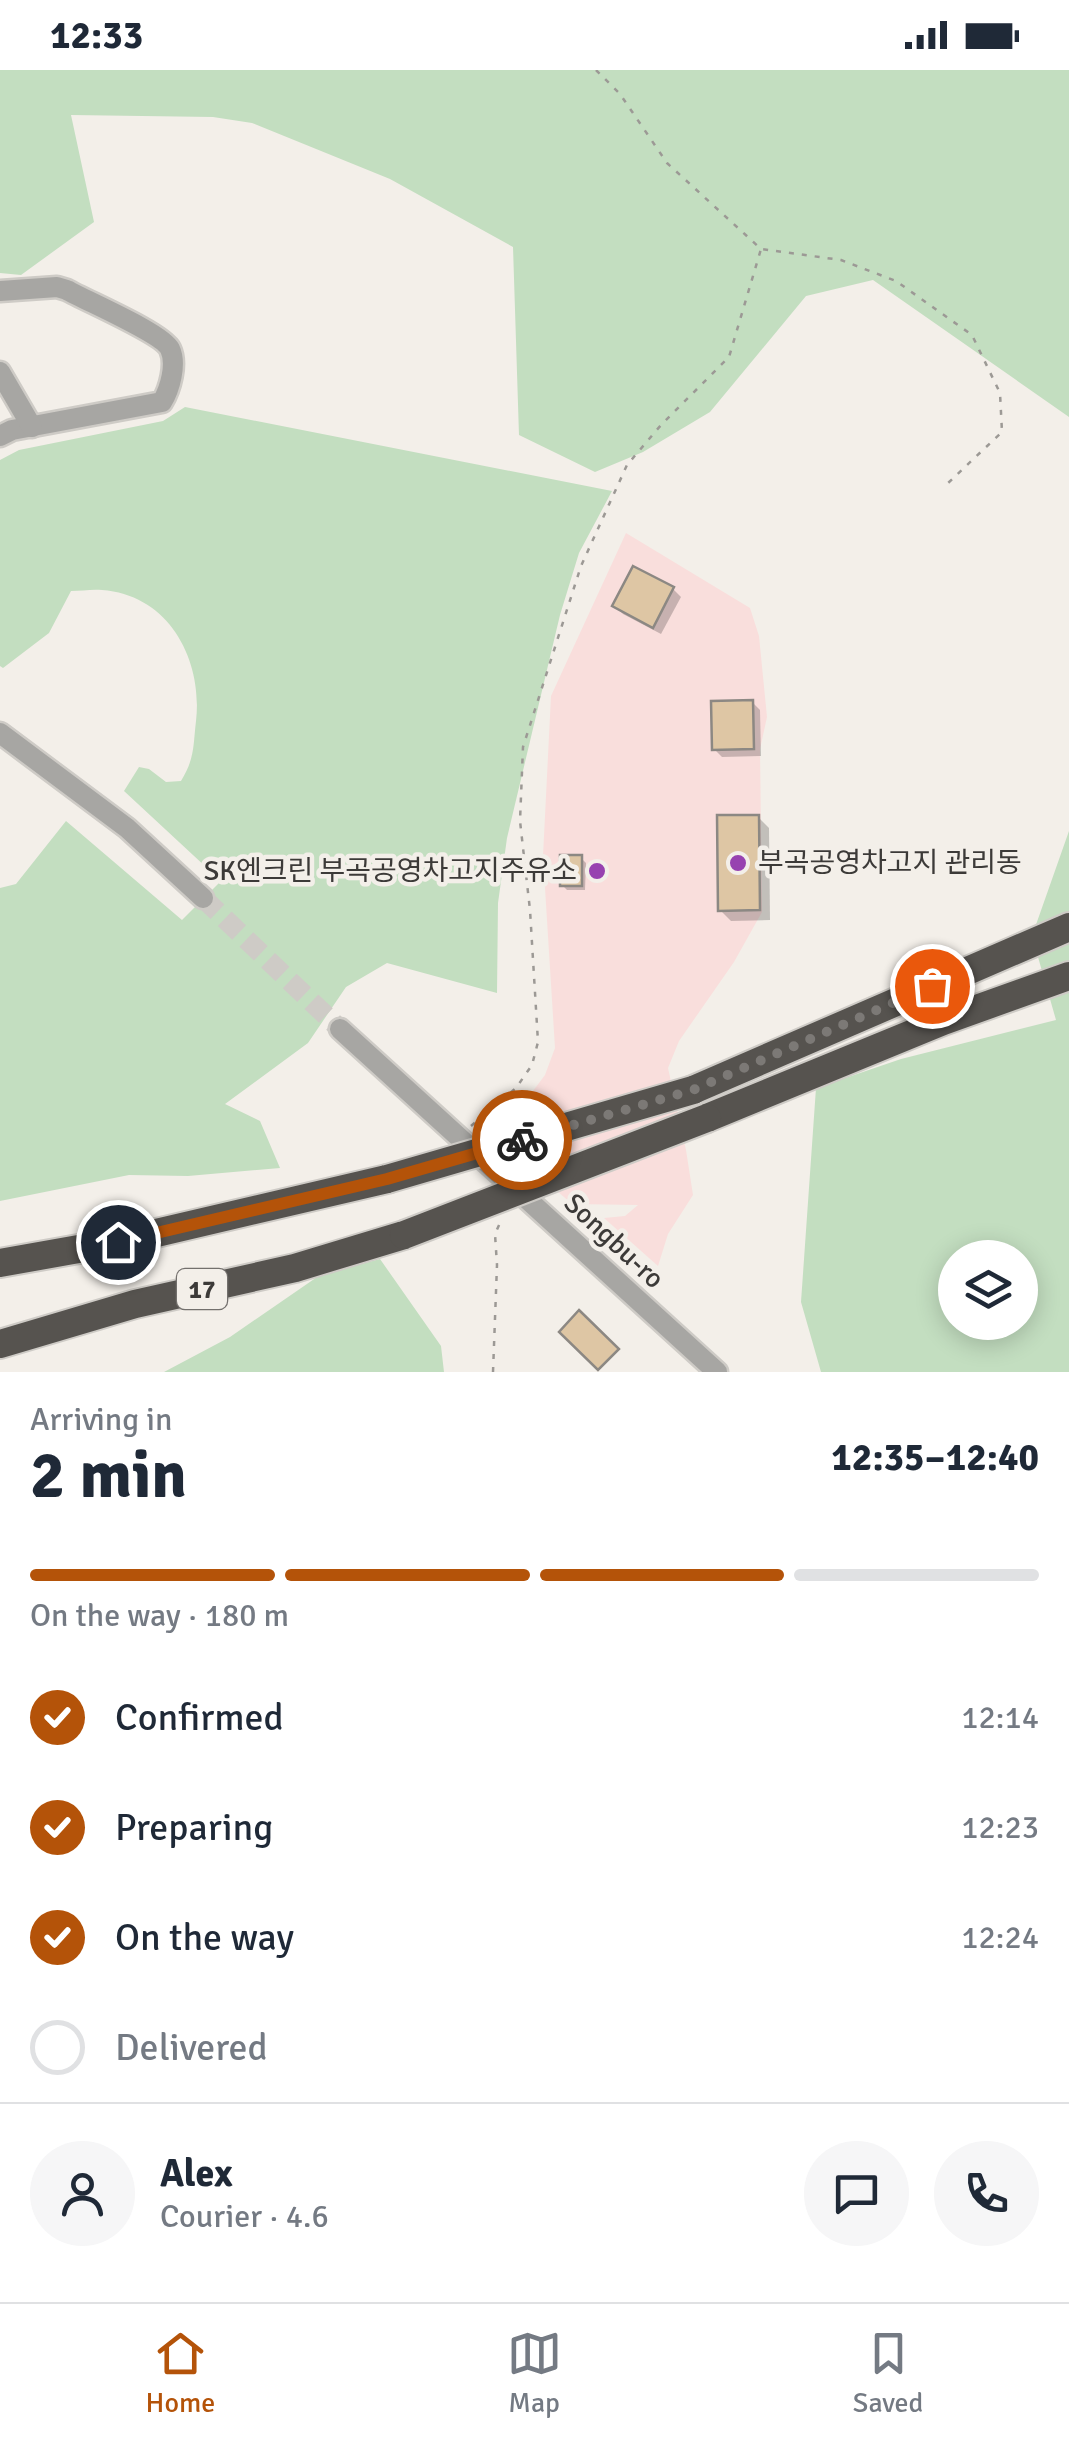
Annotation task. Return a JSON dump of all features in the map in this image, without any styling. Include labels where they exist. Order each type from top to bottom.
[{"type":"highway","name":"17","points":[[0,1264],[118,1242],[387,1179],[693,1090],[1069,927]]},
{"type":"highway","name":"17","points":[[0,1344],[135,1304],[295,1268],[404,1235],[942,1022],[1069,976]]},
{"type":"street","points":[[0,291],[57,287],[158,337],[171,350],[168,390],[162,402],[0,436]]},
{"type":"street","points":[[0,372],[32,427]]},
{"type":"street","points":[[0,733],[126,828],[203,898]]},
{"type":"street","name":"Songbu-ro","points":[[340,1028],[717,1372]]},
{"type":"path","points":[[596,70],[620,94],[667,163],[761,248],[841,260],[896,281],[972,335],[1000,392],[1002,432],[947,484]]},
{"type":"path","points":[[459,1137],[516,1088],[532,1065],[538,1042],[520,821],[524,747],[581,566],[628,465],[729,356],[761,248]]},
{"type":"path","points":[[493,1372],[497,1265],[494,1234],[501,1223]]},
{"type":"shaded area","points":[[626,533],[750,608],[759,636],[767,717],[760,749],[762,912],[734,962],[679,1041],[668,1068],[693,1195],[668,1234],[658,1266],[604,1218],[625,1216],[638,1205],[572,1204],[497,1139],[545,1075],[555,1048],[543,856],[551,696]]},
{"type":"green space","points":[[0,70],[1069,70],[1069,417],[873,280],[806,296],[710,412],[643,452],[595,472],[519,435],[513,247],[390,179],[252,123],[213,117],[71,115],[94,222],[21,275],[0,273]]},
{"type":"green space","points":[[185,407],[612,491],[579,553],[560,615],[507,838],[498,903],[497,993],[387,963],[346,987],[308,1043],[225,1104],[260,1121],[280,1168],[188,1176],[129,1175],[0,1201],[0,888],[16,884],[66,821],[182,920],[221,881],[124,791],[139,767],[149,769],[166,782],[181,781],[191,758],[197,698],[194,676],[177,635],[163,618],[126,595],[102,590],[71,591],[49,633],[3,668],[0,666],[0,460],[19,450],[163,421]]},
{"type":"green space","points":[[1069,831],[1069,1372],[821,1372],[801,1302],[816,1088],[901,1059],[1056,1020],[1032,936]]},
{"type":"green space","points":[[380,1259],[441,1346],[444,1372],[164,1372],[230,1337],[320,1275]]},
{"type":"building","points":[[633,566],[674,587],[653,628],[612,606]]},
{"type":"building","points":[[753,700],[754,749],[712,750],[711,701]]},
{"type":"building","name":"부곡공영차고지 관리동","points":[[717,815],[759,815],[760,910],[718,911]]},
{"type":"building","points":[[560,855],[582,855],[582,886],[560,886]]},
{"type":"building","points":[[579,1310],[619,1349],[598,1370],[559,1332]]},
{"type":"tunnel","points":[[203,898],[340,1029]]},
{"type":"way so far","points":[[522,1140],[693,1090],[932,986]]},
{"type":"place","name":"부곡공영차고지 관리동","points":[[738,863]]},
{"type":"place","name":"SK엔크린 부곡공영차고지주유소","points":[[597,871]]},
{"type":"route","points":[[118,1242],[387,1179],[522,1140]]}]
